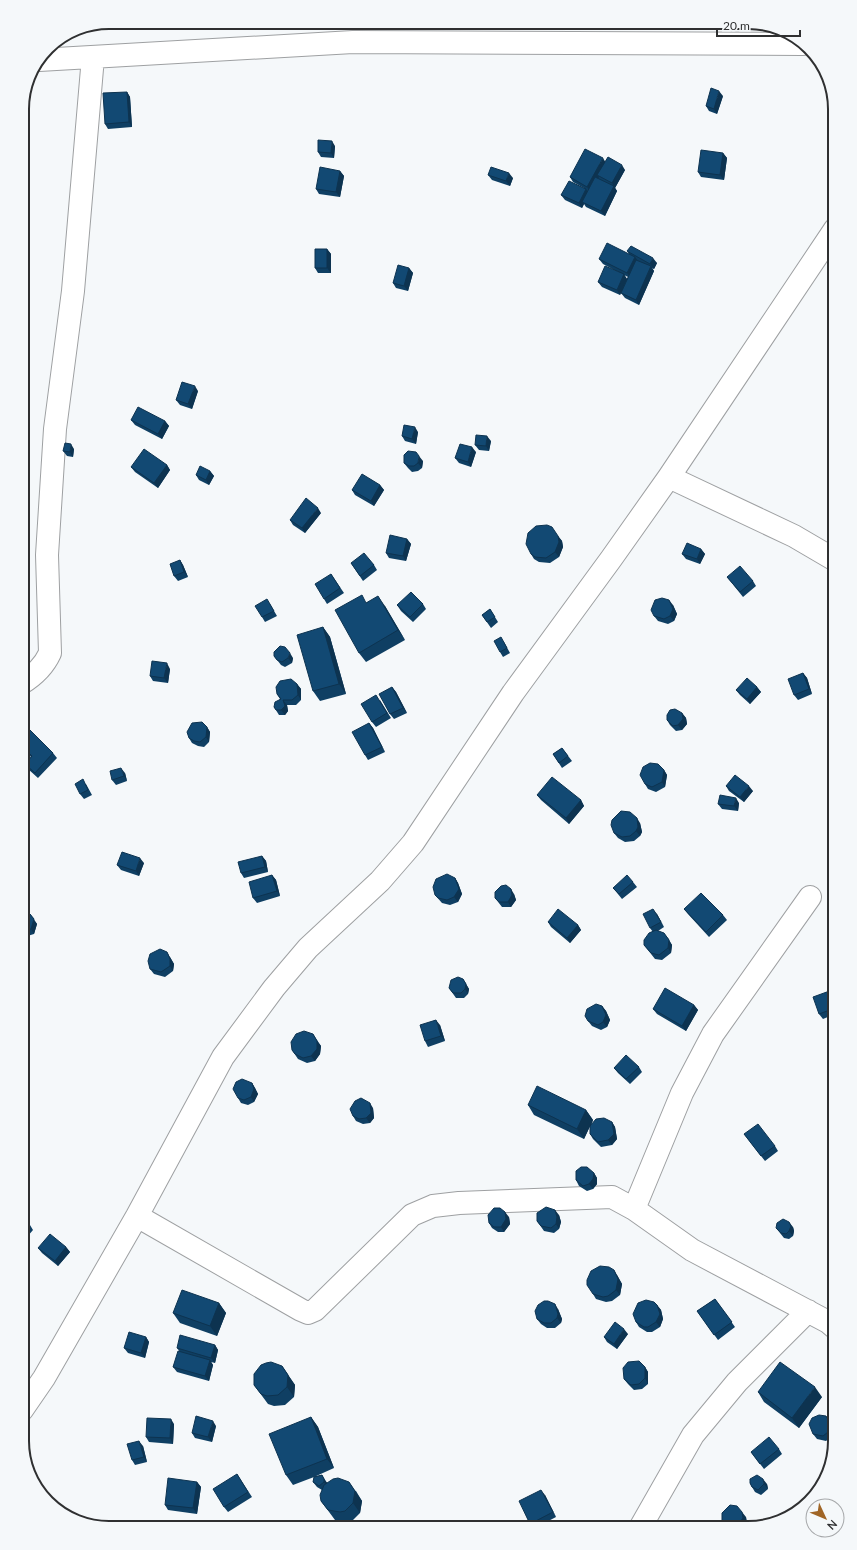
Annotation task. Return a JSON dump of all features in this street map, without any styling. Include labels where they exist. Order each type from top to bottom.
[{"type":"street","points":[[46,60],[353,42],[795,44]]},
{"type":"street","points":[[29,679],[45,664],[50,653],[47,555],[55,429],[73,291],[93,57]]},
{"type":"street","points":[[29,1400],[44,1378],[137,1216],[223,1057],[274,988],[308,948],[380,881],[413,843],[513,693],[669,477],[828,239]]},
{"type":"street","points":[[669,477],[794,536],[828,556]]},
{"type":"street","points":[[634,1208],[682,1094],[713,1034],[810,897]]},
{"type":"street","points":[[137,1216],[308,1313],[316,1310],[412,1215],[433,1206],[459,1203],[612,1197],[634,1208],[692,1250],[828,1322]]},
{"type":"street","points":[[644,1521],[693,1435],[737,1382],[808,1311]]},
{"type":"building","points":[[711,88],[719,91],[714,109],[706,106]]},
{"type":"building","points":[[127,92],[129,122],[105,124],[103,93]]},
{"type":"building","points":[[318,140],[332,141],[331,153],[318,152]]},
{"type":"building","points":[[585,149],[603,158],[587,187],[570,177]]},
{"type":"building","points":[[701,150],[723,153],[720,175],[698,172]]},
{"type":"building","points":[[608,157],[622,165],[612,183],[597,175]]},
{"type":"building","points":[[320,167],[340,171],[336,192],[316,189]]},
{"type":"building","points":[[491,167],[509,173],[506,181],[488,175]]},
{"type":"building","points":[[595,177],[614,186],[601,211],[582,202]]},
{"type":"building","points":[[569,181],[586,189],[579,203],[561,195]]},
{"type":"building","points":[[607,243],[635,257],[627,273],[599,259]]},
{"type":"building","points":[[631,246],[653,258],[650,264],[627,251]]},
{"type":"building","points":[[315,249],[327,249],[327,268],[315,268]]},
{"type":"building","points":[[636,260],[651,266],[636,300],[621,293]]},
{"type":"building","points":[[398,265],[409,268],[404,286],[393,283]]},
{"type":"building","points":[[605,266],[624,274],[617,290],[598,282]]},
{"type":"building","points":[[182,382],[195,386],[188,404],[176,400]]},
{"type":"building","points":[[138,407],[165,421],[158,434],[131,420]]},
{"type":"building","points":[[404,425],[415,427],[412,439],[402,436]]},
{"type":"building","points":[[476,435],[487,436],[486,446],[475,445]]},
{"type":"building","points":[[65,443],[71,444],[70,452],[63,451]]},
{"type":"building","points":[[460,444],[472,447],[468,462],[455,458]]},
{"type":"building","points":[[144,449],[167,465],[154,483],[131,467]]},
{"type":"building","points":[[408,451],[416,452],[419,456],[418,463],[414,466],[409,466],[404,463],[404,455]]},
{"type":"building","points":[[200,466],[210,471],[206,480],[196,475]]},
{"type":"building","points":[[362,474],[380,485],[371,501],[352,490]]},
{"type":"building","points":[[306,498],[318,508],[302,528],[290,520]]},
{"type":"building","points":[[547,525],[552,527],[558,536],[559,542],[555,552],[546,558],[535,557],[531,554],[526,544],[528,533],[536,526]]},
{"type":"building","points":[[390,535],[407,539],[403,556],[386,553]]},
{"type":"building","points":[[687,543],[701,549],[697,559],[682,554]]},
{"type":"building","points":[[364,553],[374,565],[360,576],[351,563]]},
{"type":"building","points":[[180,560],[184,572],[174,576],[170,564]]},
{"type":"building","points":[[740,566],[753,581],[740,592],[727,577]]},
{"type":"building","points":[[331,574],[340,588],[324,599],[315,584]]},
{"type":"building","points":[[411,592],[423,604],[410,617],[397,605]]},
{"type":"building","points":[[362,595],[366,603],[378,596],[398,630],[359,653],[335,610]]},
{"type":"building","points":[[662,598],[669,600],[673,609],[670,616],[664,619],[654,616],[651,610],[655,600]]},
{"type":"building","points":[[267,599],[274,611],[262,617],[255,606]]},
{"type":"building","points":[[490,609],[495,617],[487,622],[482,615]]},
{"type":"building","points":[[323,627],[339,684],[313,691],[297,635]]},
{"type":"building","points":[[501,637],[507,648],[500,652],[494,641]]},
{"type":"building","points":[[280,646],[285,647],[290,653],[288,658],[282,662],[277,660],[274,656],[274,652]]},
{"type":"building","points":[[152,661],[167,663],[164,678],[150,676]]},
{"type":"building","points":[[803,673],[809,689],[794,695],[788,679]]},
{"type":"building","points":[[747,678],[757,687],[747,699],[736,690]]},
{"type":"building","points":[[291,679],[297,684],[298,695],[292,700],[283,700],[285,706],[281,710],[276,710],[274,707],[275,702],[281,699],[277,694],[276,687],[280,681]]},
{"type":"building","points":[[392,687],[403,708],[390,714],[379,694]]},
{"type":"building","points":[[376,695],[387,713],[372,722],[361,704]]},
{"type":"building","points":[[675,709],[682,713],[683,719],[678,725],[673,726],[667,720],[667,715],[670,710]]},
{"type":"building","points":[[202,722],[207,727],[206,737],[200,742],[189,738],[187,732],[192,723]]},
{"type":"building","points":[[369,723],[382,747],[365,755],[352,732]]},
{"type":"building","points":[[29,729],[53,753],[35,773],[29,768],[29,759],[32,756],[29,753]]},
{"type":"building","points":[[562,748],[568,756],[559,763],[553,754]]},
{"type":"building","points":[[650,763],[658,764],[664,770],[662,782],[652,787],[645,784],[640,775],[643,767]]},
{"type":"building","points":[[121,768],[124,776],[112,780],[110,771]]},
{"type":"building","points":[[735,775],[749,786],[740,797],[726,786]]},
{"type":"building","points":[[552,777],[581,800],[566,818],[537,795]]},
{"type":"building","points":[[83,779],[88,790],[80,794],[75,784]]},
{"type":"building","points":[[720,795],[736,798],[734,806],[718,804]]},
{"type":"building","points":[[621,811],[630,812],[637,818],[638,827],[630,836],[622,837],[614,833],[611,825],[612,820]]},
{"type":"building","points":[[122,852],[140,858],[136,871],[117,865]]},
{"type":"building","points":[[262,856],[265,867],[241,873],[238,862]]},
{"type":"building","points":[[447,874],[455,878],[459,889],[454,897],[447,900],[438,898],[435,895],[433,887],[436,879]]},
{"type":"building","points":[[272,875],[277,891],[253,898],[249,882]]},
{"type":"building","points":[[627,875],[633,882],[619,894],[613,888]]},
{"type":"building","points":[[506,885],[511,889],[512,895],[508,902],[499,902],[495,898],[495,892],[501,886]]},
{"type":"building","points":[[701,893],[723,915],[706,932],[684,909]]},
{"type":"building","points":[[558,909],[578,925],[567,938],[548,922]]},
{"type":"building","points":[[653,909],[661,922],[650,928],[643,914]]},
{"type":"building","points":[[29,914],[34,919],[31,929],[29,930]]},
{"type":"building","points":[[656,930],[664,933],[669,940],[668,948],[659,955],[651,953],[644,945],[644,940],[649,933]]},
{"type":"building","points":[[160,949],[167,952],[170,959],[170,966],[161,972],[150,969],[148,961],[150,954]]},
{"type":"building","points":[[458,977],[463,979],[466,984],[465,989],[461,993],[453,993],[449,988],[451,980]]},
{"type":"building","points":[[665,988],[694,1005],[682,1026],[653,1009]]},
{"type":"building","points":[[828,992],[828,1011],[819,1014],[813,997]]},
{"type":"building","points":[[596,1004],[602,1006],[606,1015],[603,1022],[598,1025],[588,1021],[585,1016],[587,1009]]},
{"type":"building","points":[[436,1020],[441,1036],[425,1041],[420,1025]]},
{"type":"building","points":[[304,1031],[313,1034],[317,1041],[317,1049],[311,1056],[303,1058],[295,1054],[292,1050],[291,1042],[296,1034]]},
{"type":"building","points":[[626,1055],[639,1067],[626,1079],[614,1068]]},
{"type":"building","points":[[242,1079],[252,1083],[254,1089],[251,1097],[244,1100],[238,1098],[233,1089],[236,1082]]},
{"type":"building","points":[[537,1086],[586,1110],[577,1129],[528,1105]]},
{"type":"building","points":[[361,1098],[370,1103],[371,1113],[366,1118],[359,1119],[353,1116],[350,1109],[355,1101]]},
{"type":"building","points":[[604,1118],[612,1122],[614,1134],[608,1140],[598,1142],[590,1134],[590,1126],[596,1119]]},
{"type":"building","points":[[758,1124],[775,1146],[761,1156],[744,1134]]},
{"type":"building","points":[[581,1167],[587,1167],[594,1173],[593,1179],[589,1184],[583,1186],[576,1180],[576,1171]]},
{"type":"building","points":[[546,1207],[555,1210],[557,1217],[556,1224],[551,1228],[541,1226],[537,1221],[537,1213]]},
{"type":"building","points":[[494,1208],[500,1208],[505,1212],[506,1219],[501,1227],[494,1227],[489,1223],[488,1215]]},
{"type":"building","points":[[783,1219],[789,1222],[791,1226],[786,1234],[781,1233],[776,1228],[777,1223]]},
{"type":"building","points":[[50,1234],[66,1247],[55,1261],[38,1248]]},
{"type":"building","points":[[600,1266],[609,1267],[614,1270],[618,1279],[616,1290],[608,1296],[603,1297],[593,1294],[587,1285],[587,1280],[591,1271]]},
{"type":"building","points":[[182,1290],[219,1303],[210,1326],[173,1313]]},
{"type":"building","points":[[715,1299],[732,1322],[714,1335],[697,1311]]},
{"type":"building","points":[[646,1300],[654,1302],[657,1305],[660,1314],[656,1322],[648,1327],[644,1327],[636,1322],[633,1314],[638,1303]]},
{"type":"building","points":[[544,1301],[555,1304],[558,1314],[557,1318],[551,1323],[544,1323],[537,1319],[535,1311],[538,1305]]},
{"type":"building","points":[[615,1322],[624,1329],[614,1344],[604,1337]]},
{"type":"building","points":[[129,1332],[146,1337],[141,1353],[124,1348]]},
{"type":"building","points":[[180,1335],[215,1345],[211,1358],[177,1348]]},
{"type":"building","points":[[178,1351],[210,1360],[205,1376],[173,1367]]},
{"type":"building","points":[[639,1361],[645,1367],[645,1378],[639,1384],[631,1385],[624,1379],[623,1368],[628,1362]]},
{"type":"building","points":[[271,1362],[282,1366],[288,1375],[287,1387],[278,1395],[267,1396],[261,1394],[254,1385],[254,1374],[261,1365]]},
{"type":"building","points":[[780,1362],[815,1387],[792,1418],[758,1392]]},
{"type":"building","points":[[819,1415],[826,1416],[828,1420],[828,1432],[823,1436],[813,1434],[809,1424],[812,1418]]},
{"type":"building","points":[[196,1416],[213,1421],[208,1437],[192,1433]]},
{"type":"building","points":[[311,1417],[327,1459],[286,1475],[269,1434]]},
{"type":"building","points":[[147,1418],[171,1419],[170,1438],[146,1437]]},
{"type":"building","points":[[769,1437],[779,1449],[760,1464],[751,1452]]},
{"type":"building","points":[[139,1441],[144,1457],[132,1460],[127,1444]]},
{"type":"building","points":[[237,1474],[248,1492],[224,1507],[213,1489]]},
{"type":"building","points":[[322,1475],[324,1482],[319,1486],[313,1482],[314,1477]]},
{"type":"building","points":[[757,1475],[763,1479],[764,1484],[758,1490],[752,1487],[750,1483],[750,1479]]},
{"type":"building","points":[[168,1478],[197,1482],[193,1508],[165,1505]]},
{"type":"building","points":[[338,1478],[349,1482],[355,1491],[353,1503],[345,1511],[340,1512],[328,1510],[321,1501],[320,1495],[324,1485],[333,1479]]},
{"type":"building","points":[[541,1490],[553,1512],[536,1521],[529,1521],[519,1501]]},
{"type":"building","points":[[730,1505],[737,1506],[742,1512],[743,1518],[741,1521],[722,1521],[722,1513]]}]
